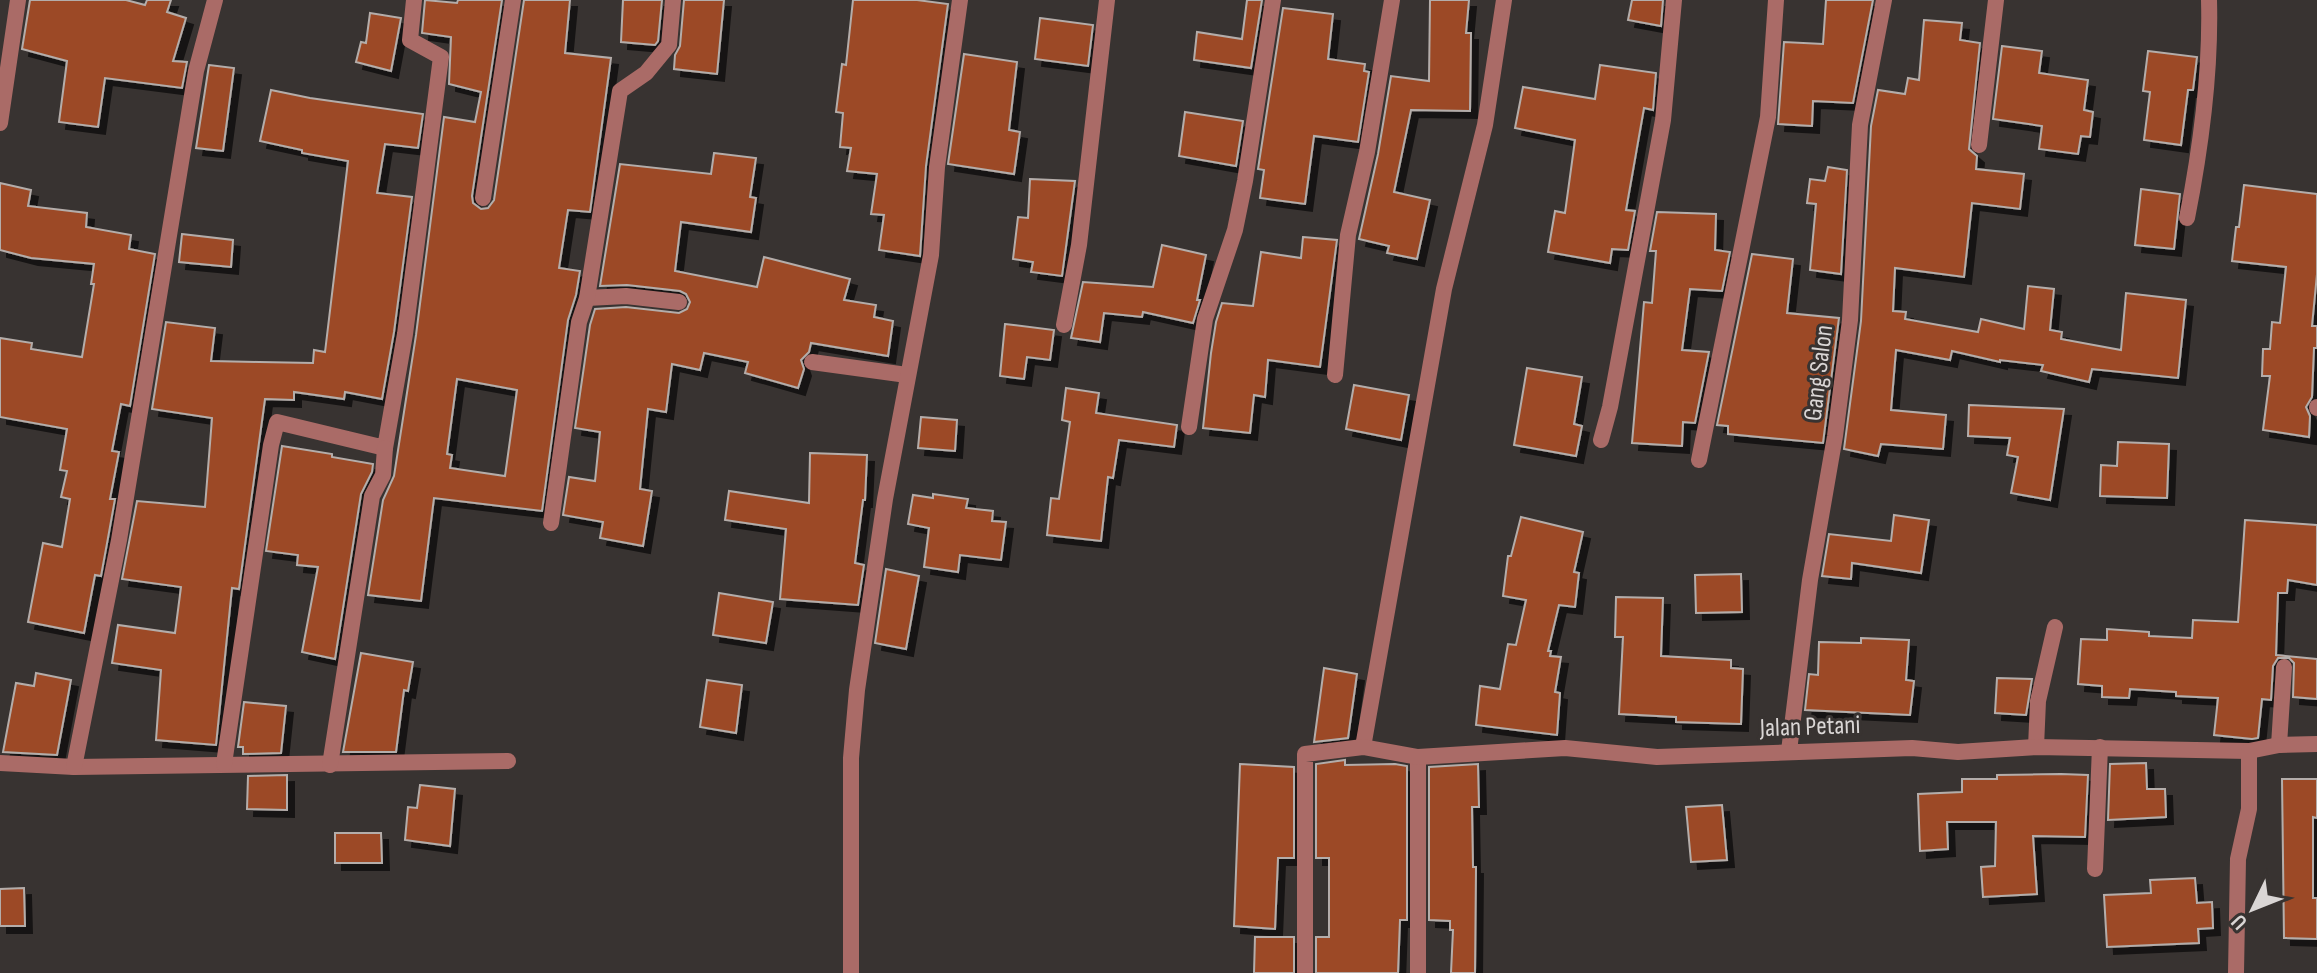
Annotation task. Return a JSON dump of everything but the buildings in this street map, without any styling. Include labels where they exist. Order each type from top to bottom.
[{"type":"street","points":[[0,123],[18,0]]},
{"type":"street","points":[[74,767],[119,540],[196,71],[215,0]]},
{"type":"street","points":[[330,765],[372,496],[383,475],[405,334],[441,57],[410,40],[414,0]]},
{"type":"street","points":[[483,198],[513,0]]},
{"type":"street","points":[[551,523],[579,322],[587,298],[620,91],[646,73],[669,45],[673,0]]},
{"type":"street","points":[[851,973],[851,758],[857,690],[907,375],[931,255],[937,167],[960,0]]},
{"type":"street","points":[[1064,325],[1079,245],[1107,0]]},
{"type":"street","points":[[1189,427],[1205,319],[1237,217],[1273,0]]},
{"type":"street","points":[[1335,375],[1348,235],[1367,152],[1392,0]]},
{"type":"street","points":[[1363,747],[1444,289],[1485,125],[1504,0]]},
{"type":"street","points":[[1601,440],[1610,407],[1663,120],[1674,0]]},
{"type":"street","points":[[1699,460],[1768,117],[1776,0]]},
{"type":"street","name":"Gang Salon","points":[[1789,751],[1810,580],[1835,436],[1850,320],[1860,125],[1884,0]]},
{"type":"street","points":[[1979,145],[1996,0]]},
{"type":"street","points":[[2187,218],[2198,162],[2210,33],[2209,0]]},
{"type":"street","points":[[587,298],[626,296],[679,302]]},
{"type":"street","points":[[812,362],[907,375]]},
{"type":"street","points":[[224,764],[271,445],[277,422],[385,448]]},
{"type":"street","points":[[2036,747],[2038,701],[2055,627]]},
{"type":"street","points":[[2279,745],[2284,667]]},
{"type":"street","name":"Jalan Petani","points":[[1305,973],[1305,754],[1363,747],[1418,757],[1565,748],[1657,757],[1912,748],[1958,752],[2036,747],[2249,751],[2279,745],[2317,744]]},
{"type":"street","points":[[2095,869],[2100,747]]},
{"type":"street","points":[[2236,973],[2238,859],[2249,809],[2249,751]]},
{"type":"street","points":[[1418,757],[1418,973]]},
{"type":"street","points":[[0,763],[74,767],[508,761]]}]
